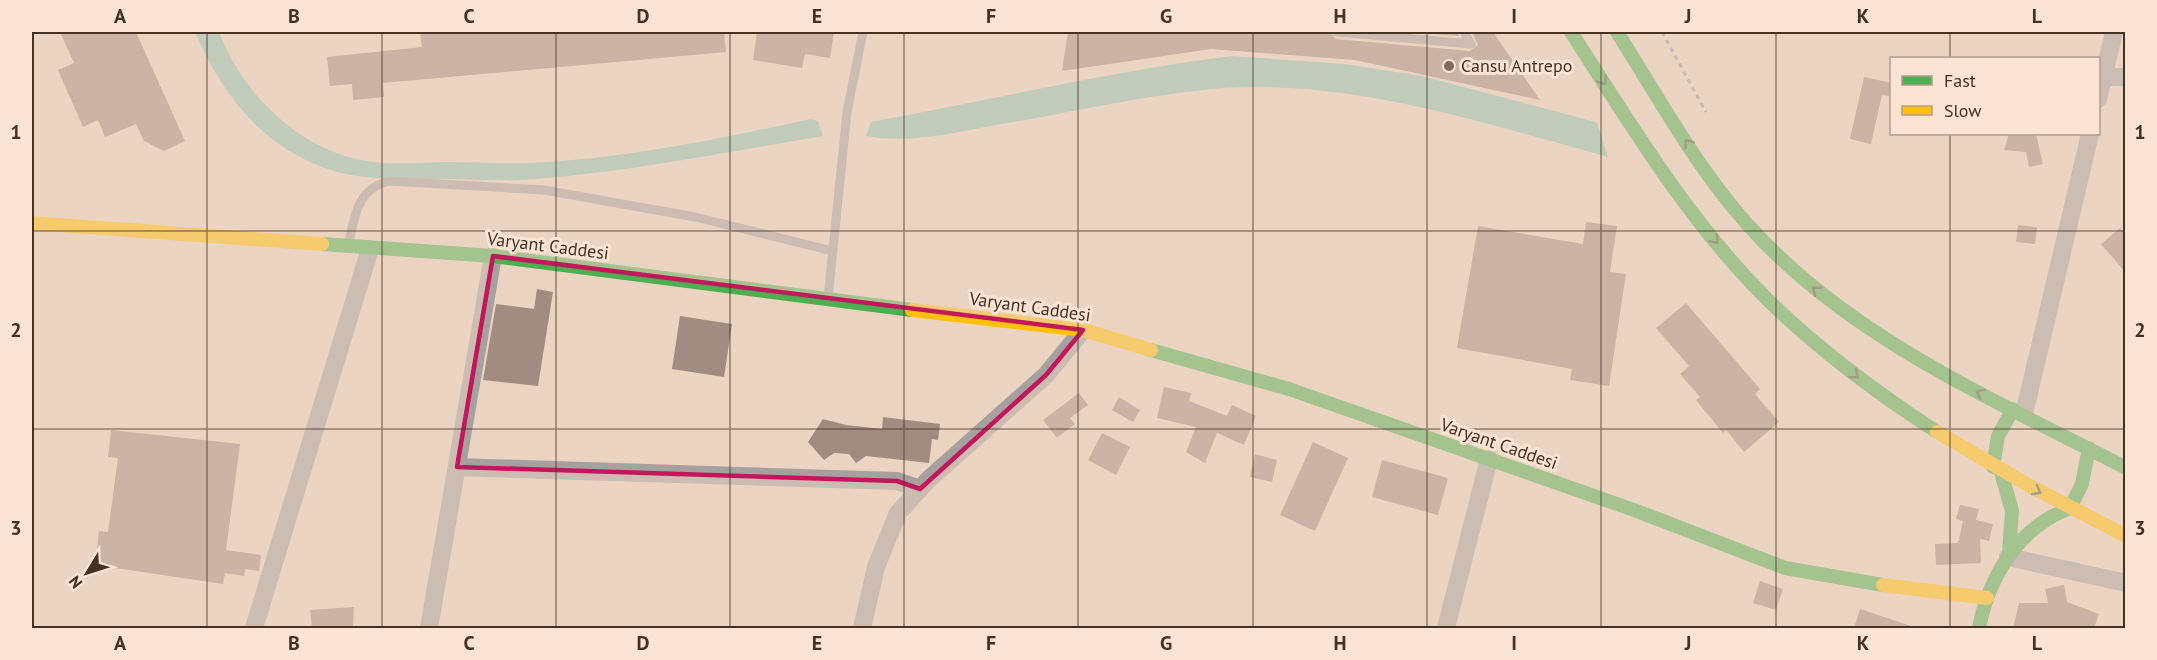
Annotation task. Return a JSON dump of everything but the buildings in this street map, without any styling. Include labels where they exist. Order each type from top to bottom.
[{"type":"main road","points":[[1571,32],[1648,151],[1708,231],[1766,298],[1818,347],[1898,408],[1997,469],[2126,536]]},
{"type":"main road","points":[[1617,32],[1703,166],[1762,239],[1804,281],[1874,334],[1918,361],[2126,468]]},
{"type":"main road","name":"Varyant Caddesi","points":[[32,223],[370,249],[493,256],[828,300],[1083,330],[1289,388],[1634,510],[1785,568],[1890,586],[1987,598]]},
{"type":"main road","points":[[2008,557],[2015,528],[2015,514],[1997,469],[1995,441],[2002,423],[2018,411]]},
{"type":"main road","points":[[1979,628],[1987,598],[2008,557],[2033,527],[2050,514],[2070,507],[2082,484],[2089,448]]},
{"type":"street","points":[[2100,92],[2115,32]]},
{"type":"street","points":[[2104,77],[2126,77]]},
{"type":"street","points":[[2018,411],[2090,135]]},
{"type":"street","points":[[254,628],[370,249]]},
{"type":"street","points":[[429,628],[493,256]]},
{"type":"street","points":[[862,628],[876,567],[898,513],[920,489],[1046,375],[1083,330]]},
{"type":"street","points":[[1446,628],[1489,459]]},
{"type":"street","points":[[457,467],[897,481],[920,489]]},
{"type":"street","points":[[2008,557],[2126,583]]},
{"type":"lane","points":[[828,300],[847,112],[863,32]]},
{"type":"lane","points":[[1337,32],[1472,44],[1464,32]]},
{"type":"lane","points":[[348,247],[360,198],[368,190],[389,181],[544,190],[695,217],[833,251]]},
{"type":"path","points":[[1662,32],[1706,112]]},
{"type":"highlighted area","points":[[493,256],[1083,330],[1046,375],[920,489],[897,481],[457,467]]},
{"type":"shaded area","points":[[195,32],[219,32],[229,54],[257,95],[274,114],[294,130],[337,153],[371,162],[565,161],[636,153],[811,119],[818,121],[823,136],[716,155],[572,176],[502,180],[372,178],[318,165],[300,157],[265,133],[250,119],[224,87]]},
{"type":"shaded area","points":[[1232,56],[1345,64],[1422,76],[1577,117],[1597,123],[1608,157],[1412,105],[1312,90],[1262,87],[1212,89],[1158,96],[915,138],[866,136],[871,122],[1096,78]]},
{"type":"traffic: fast","points":[[1571,32],[1662,172],[1739,270],[1788,319],[1829,354],[1871,387],[1937,432]]},
{"type":"traffic: fast","points":[[1617,32],[1702,167],[1741,217],[1801,277],[1844,310],[1934,368],[2126,468]]},
{"type":"traffic: fast","points":[[322,244],[493,256],[912,310]]},
{"type":"traffic: fast","points":[[1151,350],[1289,389],[1634,510],[1785,568],[1883,585]]},
{"type":"traffic: fast","points":[[1993,467],[1998,436],[2013,409]]},
{"type":"traffic: fast","points":[[2070,508],[2082,484],[2089,448]]},
{"type":"traffic: fast","points":[[2001,472],[2012,511],[2009,552]]},
{"type":"traffic: fast","points":[[1979,628],[1990,590],[2009,556],[2036,527],[2070,508]]},
{"type":"traffic: slow","points":[[32,223],[322,244]]},
{"type":"traffic: slow","points":[[912,310],[1083,330],[1151,350]]},
{"type":"traffic: slow","points":[[1937,432],[2030,486],[2126,536]]},
{"type":"traffic: slow","points":[[1883,585],[1987,598]]},
{"type":"place","name":"Cansu Antrepo","points":[[1449,66]]}]
